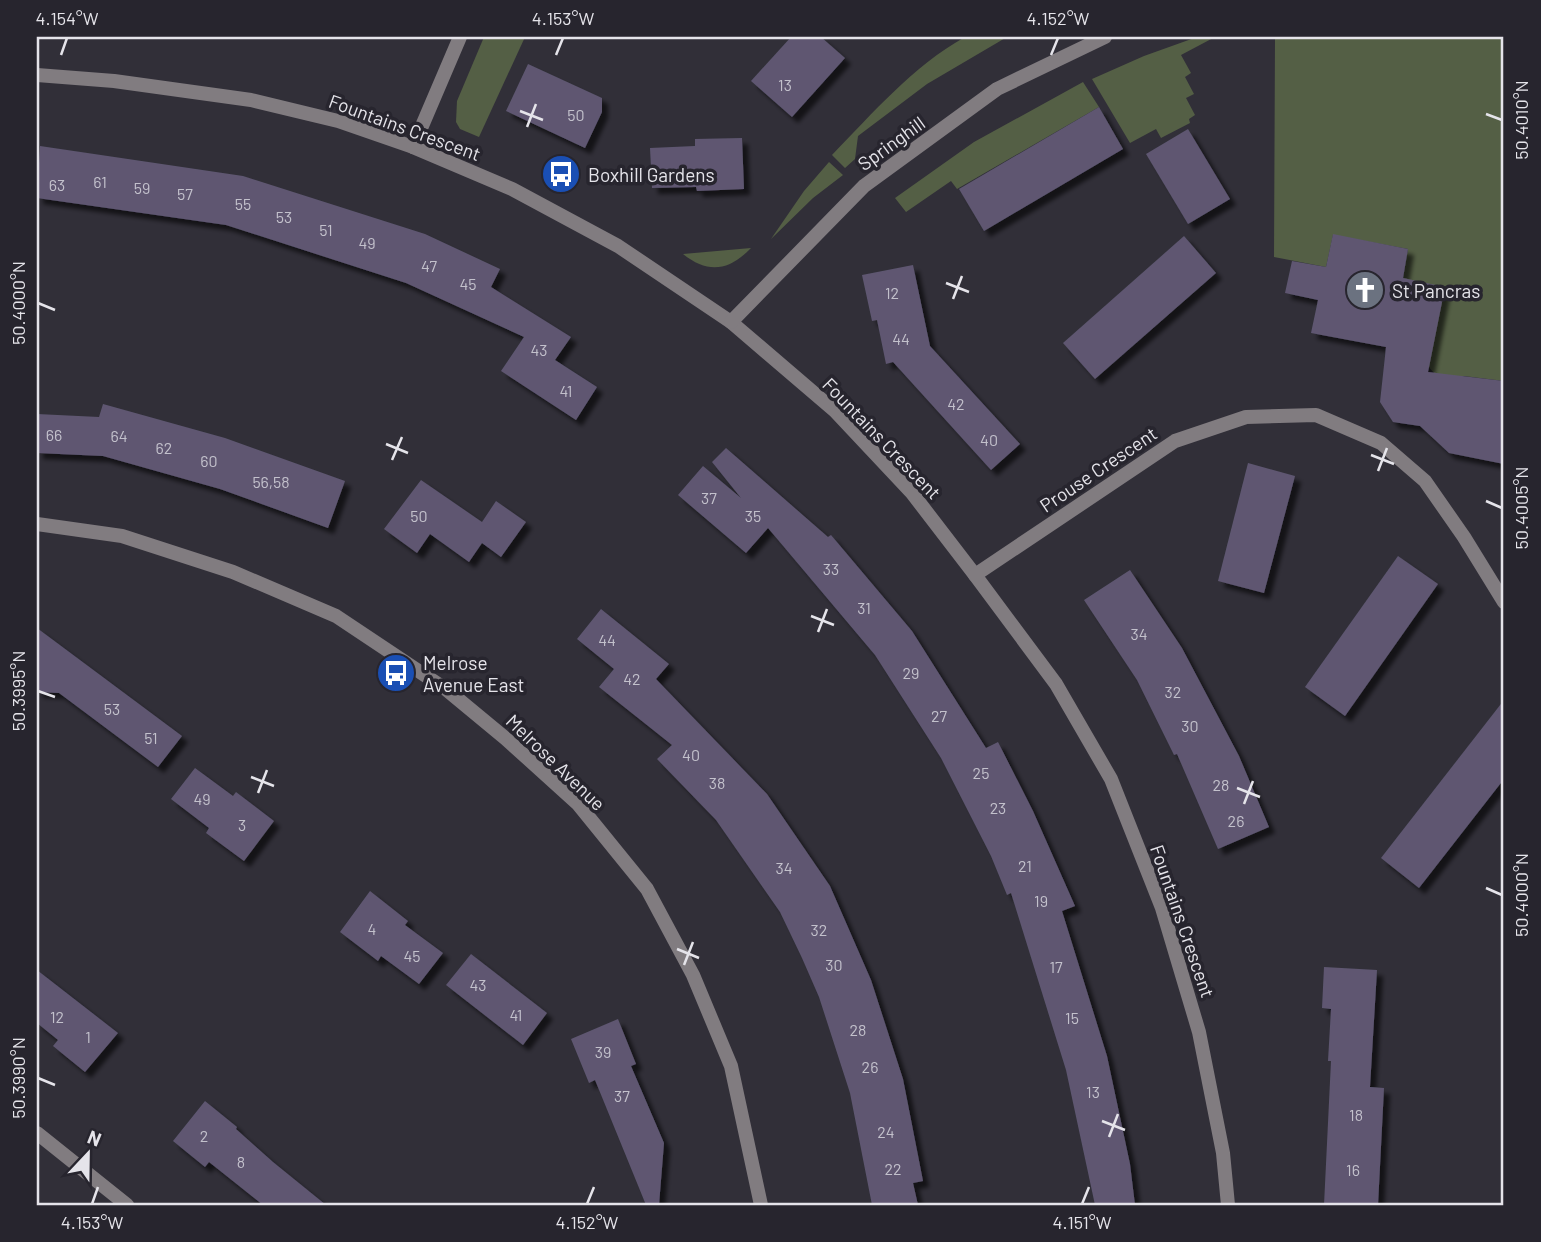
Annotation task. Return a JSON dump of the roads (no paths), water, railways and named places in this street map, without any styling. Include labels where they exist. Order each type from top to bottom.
[{"type":"street","points":[[413,147],[460,37]]},
{"type":"street","name":"Springhill","points":[[731,322],[864,186],[997,89],[1105,37]]},
{"type":"street","name":"Fountains Crescent","points":[[37,75],[114,80],[251,100],[338,121],[413,147],[512,189],[618,246],[731,322],[835,411],[912,494],[975,575],[1056,684],[1111,779],[1163,908],[1199,1032],[1223,1153],[1228,1205]]},
{"type":"street","name":"Prouse Crescent","points":[[975,575],[1175,441],[1246,417],[1315,415],[1381,443],[1425,481],[1504,602]]},
{"type":"street","name":"Melrose Avenue","points":[[37,524],[122,536],[233,572],[335,616],[440,684],[578,804],[647,889],[693,975],[731,1066],[761,1205]]},
{"type":"street","points":[[37,1133],[127,1205]]},
{"type":"place","name":"Boxhill Gardens","points":[[561,174]]},
{"type":"place","name":"St Pancras","points":[[1365,290]]},
{"type":"place","name":"Melrose Avenue East","points":[[396,673]]}]
